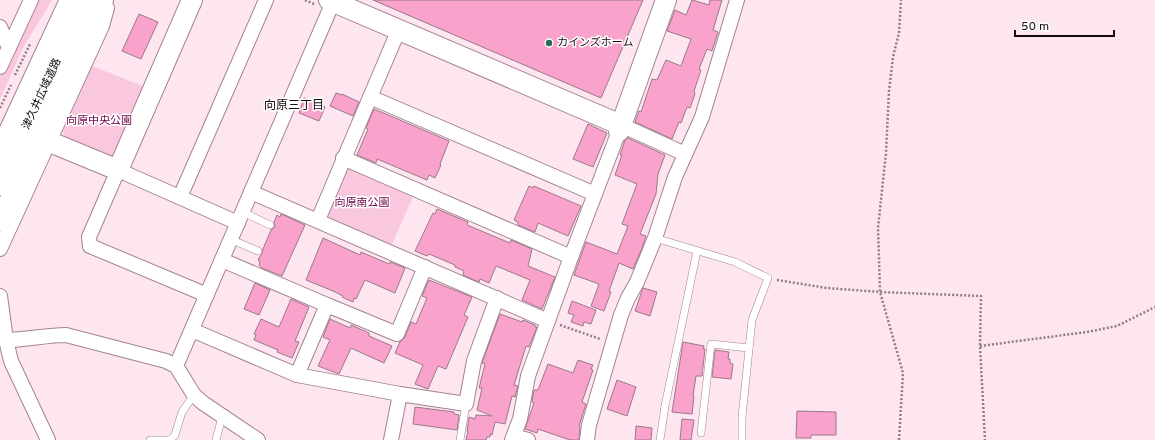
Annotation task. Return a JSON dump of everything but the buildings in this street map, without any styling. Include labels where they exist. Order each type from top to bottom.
[{"type":"street","points":[[0,67],[31,0]]},
{"type":"street","points":[[0,249],[102,26],[109,0]]},
{"type":"street","points":[[192,0],[89,237],[90,246],[207,295]]},
{"type":"street","points":[[180,197],[266,0]]},
{"type":"street","points":[[528,440],[513,438],[520,419],[528,376],[666,0]]},
{"type":"street","points":[[587,440],[589,425],[621,315],[637,282],[655,238],[675,177],[702,117],[737,0]]},
{"type":"street","points":[[0,128],[37,49],[81,1]]},
{"type":"street","points":[[0,150],[81,1]]},
{"type":"street","points":[[0,221],[81,1]]},
{"type":"street","name":"津久井広域道路","points":[[0,185],[81,1]]},
{"type":"street","points":[[176,366],[222,260],[244,219],[251,192],[331,1],[399,29],[620,128],[685,154]]},
{"type":"street","points":[[0,27],[9,48]]},
{"type":"street","points":[[318,220],[399,29]]},
{"type":"street","points":[[370,97],[595,194]]},
{"type":"street","points":[[50,142],[180,197],[244,219]]},
{"type":"street","points":[[343,158],[571,257]]},
{"type":"street","points":[[251,192],[425,266],[548,321]]},
{"type":"street","points":[[222,260],[397,334],[425,266]]},
{"type":"street","points":[[0,296],[6,340],[11,361],[48,440]]},
{"type":"street","points":[[192,330],[297,375],[400,394],[466,404],[474,361],[497,298]]},
{"type":"street","points":[[297,375],[327,305]]},
{"type":"street","points":[[6,340],[66,335],[159,359],[176,366],[194,395],[222,417],[258,440]]},
{"type":"street","points":[[391,440],[400,394]]},
{"type":"lane","points":[[244,219],[270,225]]},
{"type":"lane","points":[[655,238],[735,262],[768,278],[752,320],[742,418],[742,440]]},
{"type":"lane","points":[[237,242],[258,252]]},
{"type":"lane","points":[[660,440],[665,406],[697,251]]},
{"type":"lane","points":[[701,432],[711,344],[749,348]]},
{"type":"lane","points":[[150,440],[170,440],[175,435],[182,412],[194,395]]},
{"type":"lane","points":[[460,440],[466,404]]},
{"type":"lane","points":[[216,440],[222,417]]},
{"type":"path","points":[[900,440],[903,373],[880,292],[878,228],[886,152],[889,91],[893,57],[899,33],[901,0]]},
{"type":"path","points":[[768,278],[827,288],[880,292],[981,296],[980,346],[985,440]]},
{"type":"path","points":[[980,346],[1087,332],[1117,326],[1155,307]]},
{"type":"path","points":[[548,321],[613,344]]},
{"type":"green space","points":[[36,0],[52,0],[24,46],[0,99],[0,78]]},
{"type":"green space","name":"向原中央公園","points":[[92,66],[145,87],[116,154],[109,158],[65,138],[63,131]]},
{"type":"green space","name":"向原南公園","points":[[343,158],[416,190],[389,251],[318,220]]},
{"type":"place","name":"カインズホーム","points":[[549,43]]},
{"type":"district","name":"向原三丁目","points":[[294,106]]}]
